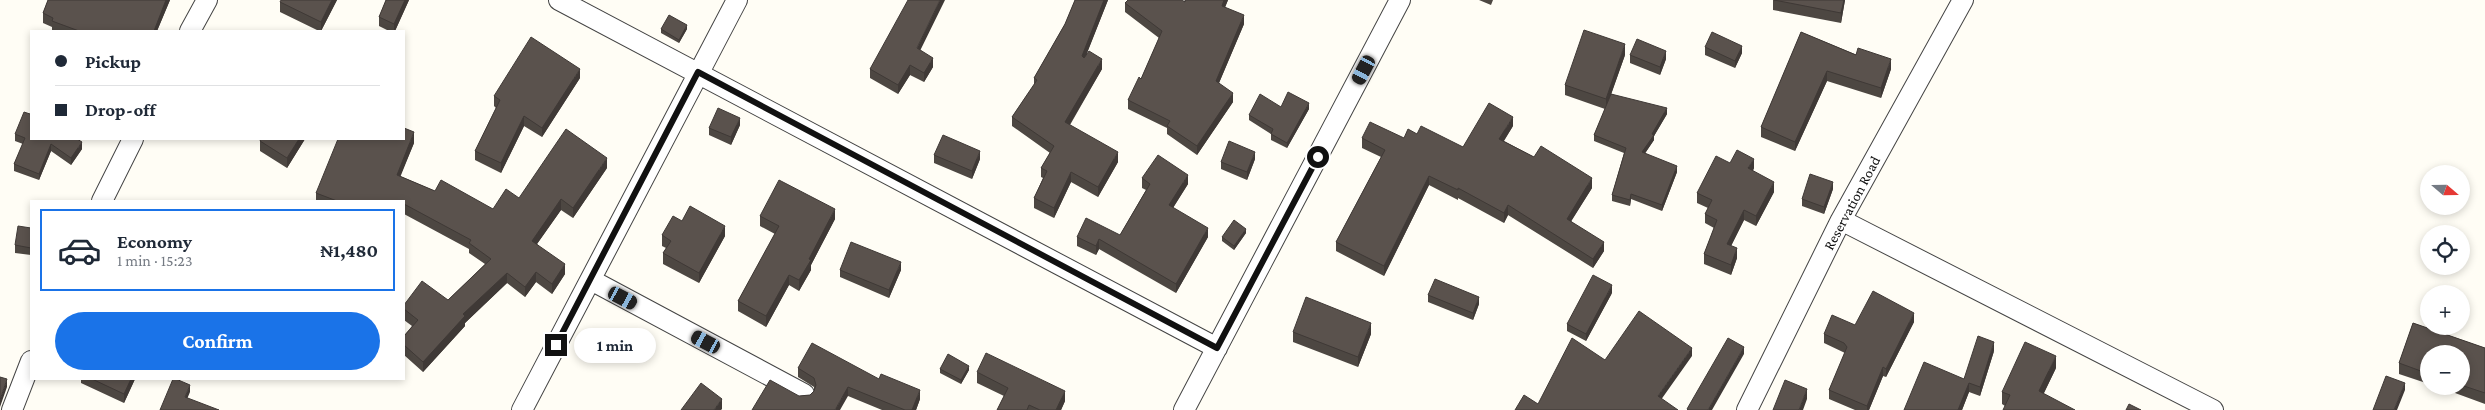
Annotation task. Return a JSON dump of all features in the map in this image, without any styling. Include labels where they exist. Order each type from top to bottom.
[{"type":"street","points":[[191,30],[206,0]]},
{"type":"street","points":[[559,0],[1217,348]]},
{"type":"street","points":[[522,410],[737,0]]},
{"type":"street","points":[[1184,410],[1400,0]]},
{"type":"street","name":"Reservation Road","points":[[1748,410],[1841,220],[1963,0]]},
{"type":"street","points":[[102,200],[132,140]]},
{"type":"street","points":[[1841,220],[2192,405],[2213,410]]},
{"type":"street","points":[[590,280],[804,394]]},
{"type":"street","points":[[12,410],[30,364]]},
{"type":"building","points":[[48,0],[166,0],[154,30],[76,30],[52,21],[53,18],[43,13]]},
{"type":"building","points":[[281,0],[332,0],[321,22],[280,2]]},
{"type":"building","points":[[386,0],[405,0],[394,24],[379,17]]},
{"type":"building","points":[[908,0],[940,0],[917,48],[933,58],[924,73],[910,65],[898,85],[870,69]]},
{"type":"building","points":[[1075,0],[1104,0],[1082,56],[1084,58],[1089,51],[1102,59],[1065,122],[1118,152],[1098,187],[1071,172],[1054,208],[1034,198],[1047,171],[1041,168],[1054,146],[1012,117],[1037,80],[1034,78],[1065,24]]},
{"type":"building","points":[[1128,0],[1182,0],[1185,2],[1185,0],[1224,0],[1222,6],[1244,15],[1216,81],[1233,93],[1197,146],[1167,126],[1170,121],[1128,100],[1139,77],[1141,79],[1162,31],[1125,3]]},
{"type":"building","points":[[1774,0],[1844,0],[1841,13]]},
{"type":"building","points":[[669,15],[687,25],[679,40],[661,29]]},
{"type":"building","points":[[1584,30],[1625,44],[1606,99],[1565,85]]},
{"type":"building","points":[[1712,32],[1742,46],[1735,61],[1705,47]]},
{"type":"building","points":[[1801,32],[1856,55],[1858,48],[1891,59],[1881,88],[1827,71],[1795,142],[1761,127]]},
{"type":"building","points":[[531,37],[580,69],[542,128],[524,116],[501,163],[475,151],[500,100],[494,96]]},
{"type":"building","points":[[1637,39],[1666,51],[1660,67],[1630,55]]},
{"type":"building","points":[[1288,92],[1309,103],[1287,143],[1271,134],[1273,129],[1249,115],[1260,94],[1281,107]]},
{"type":"building","points":[[1611,94],[1667,108],[1652,134],[1654,135],[1642,152],[1677,166],[1662,205],[1631,194],[1630,200],[1612,195],[1626,148],[1594,135]]},
{"type":"building","points":[[1489,103],[1513,117],[1499,139],[1534,157],[1541,146],[1592,178],[1567,219],[1604,242],[1593,259],[1508,205],[1504,213],[1458,188],[1458,190],[1429,176],[1384,266],[1336,242],[1385,150],[1362,138],[1370,122],[1404,138],[1408,129],[1417,134],[1421,126],[1463,147]]},
{"type":"building","points":[[718,108],[740,118],[731,137],[709,128]]},
{"type":"building","points":[[24,112],[30,114],[30,140],[79,140],[82,142],[71,158],[51,144],[39,174],[14,164],[25,138],[15,134]]},
{"type":"building","points":[[405,128],[414,132],[397,175],[435,191],[441,180],[493,209],[506,189],[519,198],[566,129],[607,158],[573,208],[561,199],[532,241],[565,264],[552,284],[536,272],[525,287],[507,273],[463,314],[465,316],[423,362],[405,346],[405,335],[418,320],[405,310],[405,304],[422,281],[448,300],[491,259],[469,243],[471,240],[405,205],[405,200],[334,200],[316,193],[338,140],[405,140]]},
{"type":"building","points":[[943,135],[980,151],[972,171],[934,155]]},
{"type":"building","points":[[260,140],[298,140],[287,158]]},
{"type":"building","points":[[1229,141],[1255,152],[1247,172],[1221,162]]},
{"type":"building","points":[[1737,150],[1754,159],[1748,168],[1774,182],[1756,216],[1744,210],[1727,244],[1737,248],[1731,265],[1704,254],[1717,220],[1705,214],[1712,200],[1697,193],[1716,156],[1730,163]]},
{"type":"building","points":[[1158,155],[1188,175],[1169,205],[1208,228],[1176,284],[1099,239],[1096,246],[1077,237],[1086,218],[1120,235],[1150,184],[1142,178]]},
{"type":"building","points":[[1810,174],[1833,182],[1824,207],[1802,199]]},
{"type":"building","points":[[779,180],[835,209],[809,259],[811,260],[799,280],[789,275],[766,316],[738,301],[779,226],[760,216]]},
{"type":"building","points":[[690,206],[725,226],[699,273],[663,253],[671,241],[662,235],[673,216],[682,221]]},
{"type":"building","points":[[1234,220],[1246,229],[1234,246],[1222,237]]},
{"type":"building","points":[[18,226],[30,228],[30,248],[15,245]]},
{"type":"building","points":[[851,242],[901,262],[889,290],[840,270]]},
{"type":"building","points":[[1593,275],[1612,285],[1586,334],[1567,324]]},
{"type":"building","points":[[1435,279],[1479,297],[1473,313],[1428,295]]},
{"type":"building","points":[[1873,291],[1914,313],[1886,369],[1883,367],[1867,406],[1829,390],[1847,347],[1844,343],[1824,334],[1832,315],[1855,325]]},
{"type":"building","points":[[1306,297],[1371,323],[1358,357],[1293,332]]},
{"type":"building","points":[[1639,311],[1692,348],[1658,396],[1678,410],[1515,410],[1524,395],[1538,404],[1572,338],[1605,360]]},
{"type":"building","points":[[2413,323],[2420,325],[2420,335],[2448,335],[2485,348],[2485,393],[2470,388],[2470,345],[2420,345],[2420,371],[2399,363]]},
{"type":"building","points":[[1978,336],[1994,342],[1980,387],[1969,383],[1958,410],[1904,410],[1924,362],[1964,379]]},
{"type":"building","points":[[1728,338],[1744,347],[1708,410],[1688,410],[1687,409]]},
{"type":"building","points":[[2025,342],[2056,356],[2039,391],[2075,410],[2003,410],[2010,395],[2002,392]]},
{"type":"building","points":[[812,343],[879,379],[881,374],[920,390],[912,410],[905,410],[848,387],[835,410],[752,410],[770,380],[799,396],[810,395],[814,391],[816,385],[814,378],[798,368]]},
{"type":"building","points":[[986,353],[1065,391],[1056,410],[1040,410],[1029,405],[1027,410],[997,410],[1008,388],[977,372]]},
{"type":"building","points":[[948,354],[969,366],[961,380],[940,369]]},
{"type":"building","points":[[2386,376],[2405,383],[2394,410],[2373,410]]},
{"type":"building","points":[[0,377],[7,379],[0,400]]},
{"type":"building","points":[[94,380],[131,380],[124,394]]},
{"type":"building","points":[[173,380],[178,380],[190,385],[185,397],[219,410],[160,410]]},
{"type":"building","points":[[1785,380],[1807,389],[1799,410],[1773,410]]},
{"type":"building","points":[[701,383],[722,399],[714,410],[681,410]]},
{"type":"building","points":[[2129,404],[2141,410],[2126,410]]},
{"type":"route","points":[[556,345],[698,72],[1217,348],[1318,157]]}]
